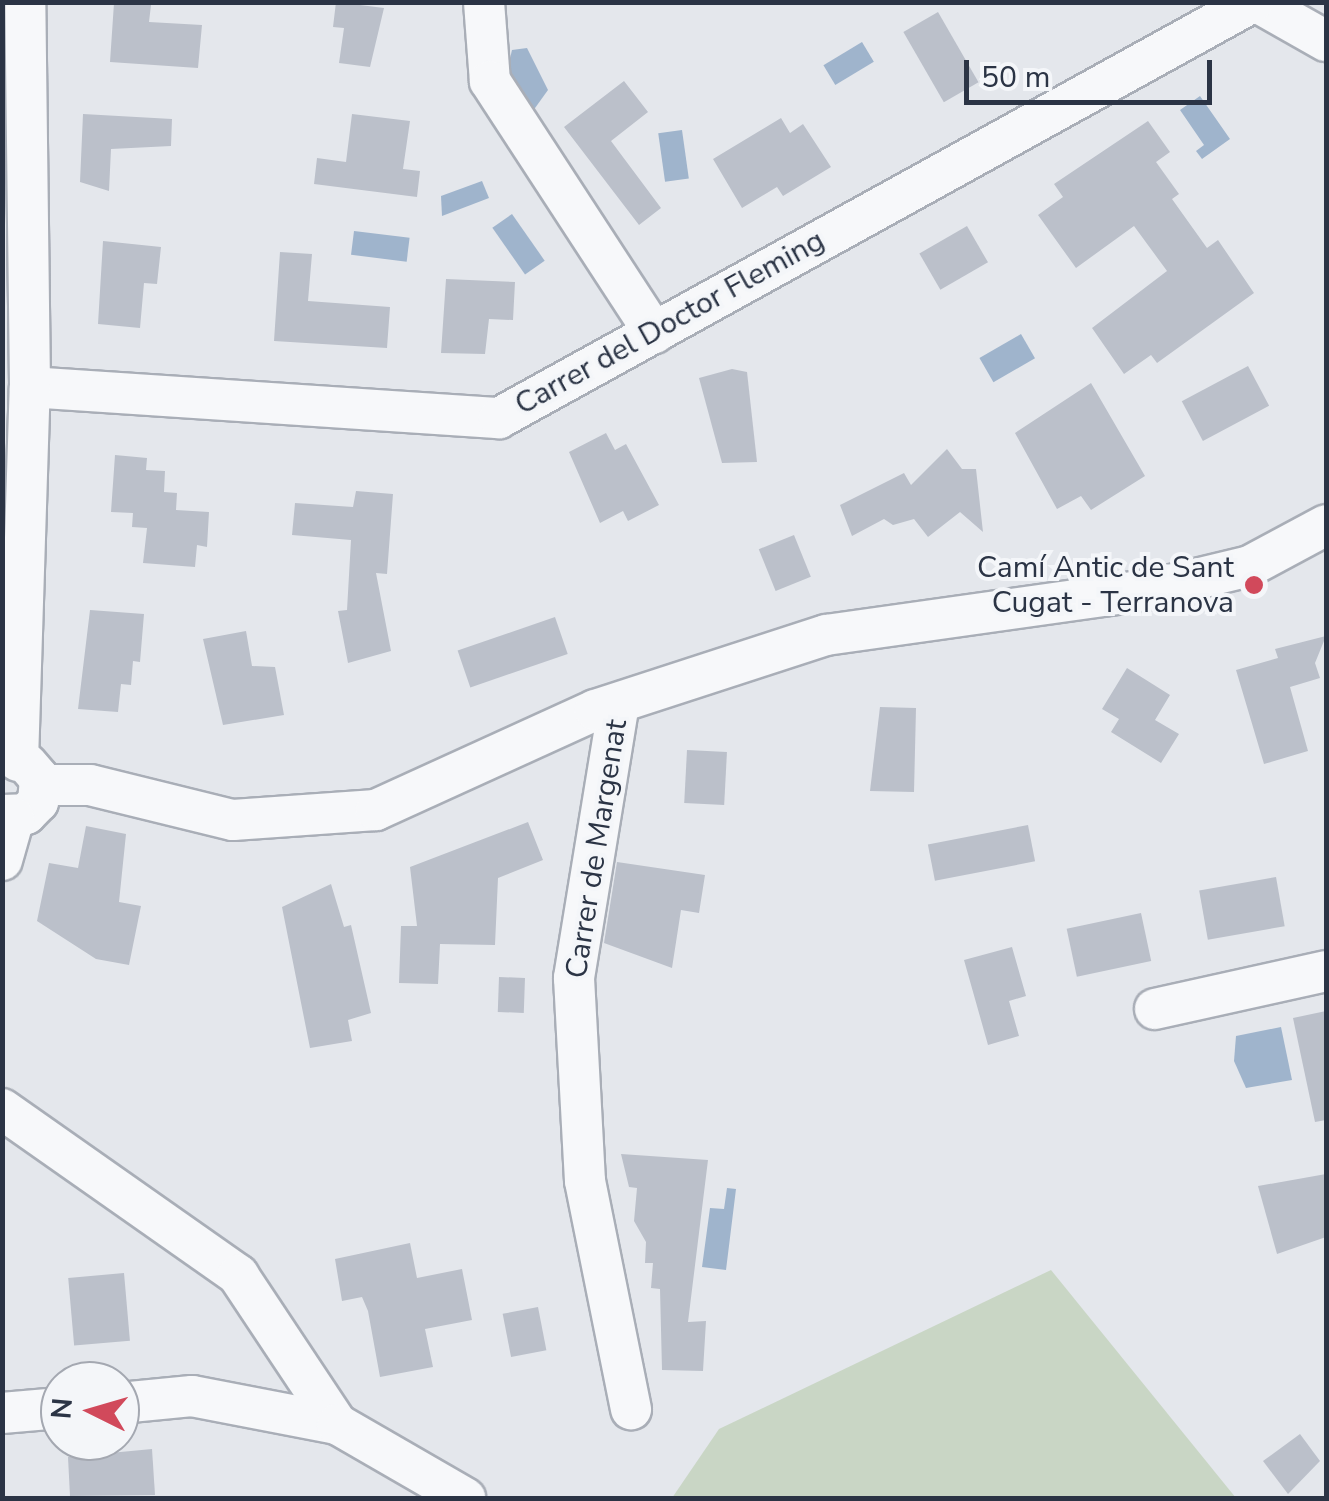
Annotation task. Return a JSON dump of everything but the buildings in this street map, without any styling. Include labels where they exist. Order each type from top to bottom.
[{"type":"street","points":[[2,860],[8,816],[35,807],[20,769],[30,387],[25,2]]},
{"type":"street","points":[[484,2],[490,81],[654,332]]},
{"type":"street","points":[[1255,2],[1326,41]]},
{"type":"street","name":"Carrer del Doctor Fleming","points":[[30,387],[499,418],[1255,2]]},
{"type":"street","points":[[20,769],[233,820],[376,810],[618,704],[826,635],[1038,611],[1250,566],[1326,524]]},
{"type":"street","name":"Carrer de Margenat","points":[[618,704],[574,978],[585,1180],[630,1409]]},
{"type":"street","points":[[1155,1009],[1326,972]]},
{"type":"street","points":[[2,1108],[238,1275],[337,1424]]},
{"type":"street","points":[[140,1401],[192,1396],[337,1424],[465,1498]]},
{"type":"street","points":[[2,1413],[40,1410]]},
{"type":"green space","points":[[1051,1270],[1236,1498],[672,1498],[719,1429]]},
{"type":"water","points":[[862,42],[874,62],[835,85],[823,65]]},
{"type":"water","points":[[527,48],[548,90],[530,115],[507,71],[512,50]]},
{"type":"water","points":[[1200,96],[1230,139],[1202,159],[1196,151],[1204,145],[1180,110]]},
{"type":"water","points":[[682,130],[689,179],[665,182],[658,133]]},
{"type":"water","points":[[482,181],[489,198],[442,216],[441,196]]},
{"type":"water","points":[[512,214],[545,261],[525,274],[492,228]]},
{"type":"water","points":[[354,231],[410,238],[407,262],[351,255]]},
{"type":"water","points":[[1021,334],[1035,358],[993,382],[979,358]]},
{"type":"water","points":[[1281,1027],[1292,1080],[1246,1088],[1234,1061],[1236,1036]]},
{"type":"water","points":[[727,1188],[736,1189],[726,1270],[702,1267],[710,1208],[724,1209]]},
{"type":"place","name":"Camí Antic de Sant Cugat - Terranova","points":[[1254,585]]}]
